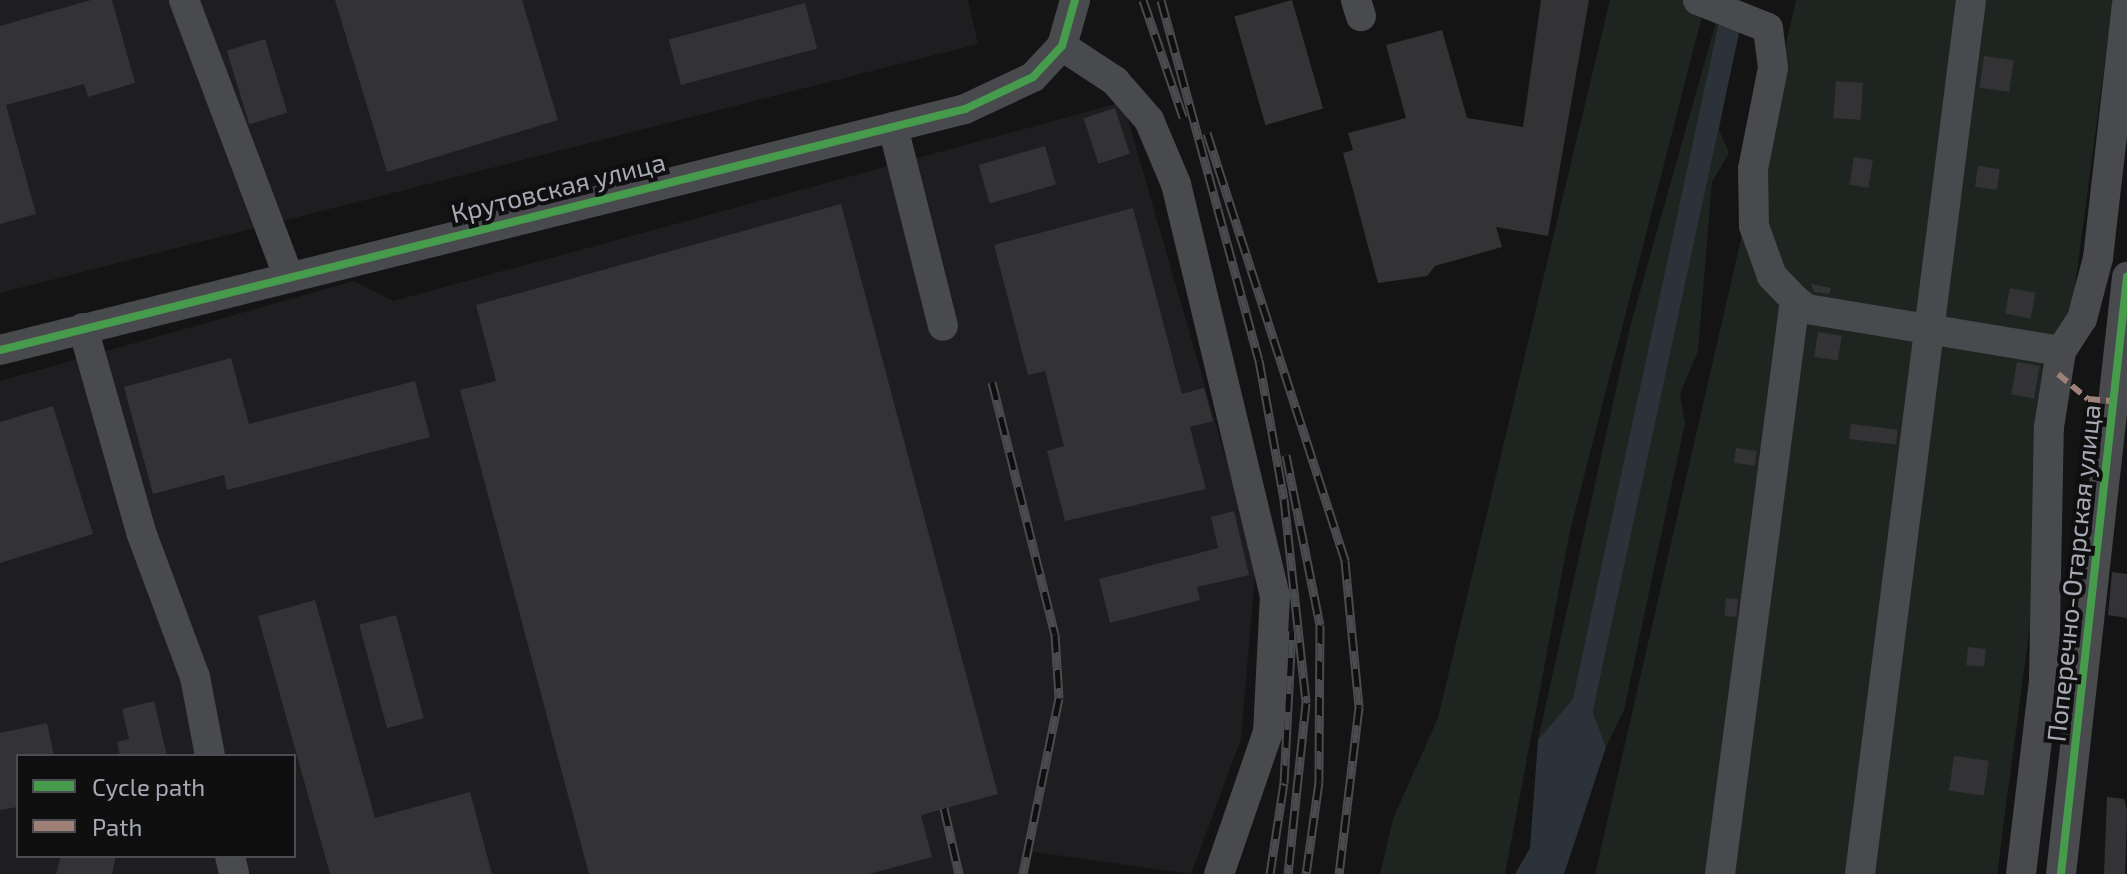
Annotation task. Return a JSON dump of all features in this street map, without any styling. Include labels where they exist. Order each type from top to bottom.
[{"type":"street","points":[[184,0],[287,273]]},
{"type":"street","points":[[1075,0],[1062,46],[1115,81],[1149,120],[1176,184],[1275,595],[1268,732],[1219,874]]},
{"type":"street","points":[[1698,0],[1771,14],[1773,68],[1753,169],[1754,226],[1772,276],[1795,300],[1807,309],[2061,351]]},
{"type":"street","points":[[1860,874],[1971,0]]},
{"type":"street","points":[[2021,874],[2044,680],[2049,427],[2061,351],[2082,319],[2098,258],[2127,5]]},
{"type":"street","name":"Крутовская улица","points":[[0,350],[287,273],[893,127],[1003,95],[1062,46]]},
{"type":"street","points":[[893,127],[943,326]]},
{"type":"street","name":"Поперечно-Отарская улица","points":[[2061,874],[2122,348],[2127,277]]},
{"type":"street","points":[[1720,874],[1795,300]]},
{"type":"street","points":[[83,328],[141,532],[195,677],[210,754]]},
{"type":"shaded area","points":[[0,0],[968,0],[978,44],[0,293]]},
{"type":"shaded area","points":[[1610,0],[1706,0],[1570,531],[1505,874],[1380,874],[1393,819],[1438,718]]},
{"type":"shaded area","points":[[1796,0],[2113,0],[1997,874],[1595,874]]},
{"type":"shaded area","points":[[1716,22],[1734,53],[1719,130],[1729,153],[1712,182],[1698,351],[1680,394],[1685,423],[1624,710],[1606,747],[1583,687],[1538,740],[1630,327]]},
{"type":"shaded area","points":[[1123,102],[1256,563],[1241,739],[1191,874],[1033,852],[1028,874],[0,874],[0,381],[354,281],[393,301]]},
{"type":"shaded area","points":[[1583,687],[1606,747],[1564,874],[1515,874],[1530,848],[1538,740]]},
{"type":"building","points":[[91,0],[112,0],[135,83],[88,97],[84,84],[6,105],[36,214],[0,224],[0,26]]},
{"type":"building","points":[[335,0],[522,0],[558,120],[387,172]]},
{"type":"building","points":[[1292,0],[1323,109],[1265,125],[1234,17]]},
{"type":"building","points":[[1541,0],[1589,0],[1548,236],[1496,227],[1502,247],[1435,266],[1427,276],[1378,283],[1343,153],[1353,150],[1348,133],[1406,118],[1386,45],[1442,30],[1467,118],[1523,127]]},
{"type":"building","points":[[805,3],[817,48],[681,85],[669,39]]},
{"type":"building","points":[[265,39],[288,113],[249,124],[227,51]]},
{"type":"building","points":[[1984,56],[2014,60],[2009,92],[1980,88]]},
{"type":"building","points":[[1836,81],[1863,83],[1860,120],[1833,118]]},
{"type":"building","points":[[1115,108],[1130,154],[1098,164],[1084,118]]},
{"type":"building","points":[[1045,146],[1056,184],[990,203],[979,165]]},
{"type":"building","points":[[1854,157],[1873,160],[1868,188],[1850,185]]},
{"type":"building","points":[[1978,166],[2000,169],[1997,190],[1975,187]]},
{"type":"building","points":[[841,204],[998,794],[921,815],[932,857],[869,874],[589,874],[460,390],[496,381],[476,305]]},
{"type":"building","points":[[1133,208],[1182,394],[1204,388],[1213,421],[1190,427],[1206,489],[1065,521],[1047,451],[1064,446],[1045,371],[1028,375],[994,245]]},
{"type":"building","points":[[1811,284],[1831,288],[1829,294],[1814,292]]},
{"type":"building","points":[[2010,288],[2036,293],[2031,318],[2005,314]]},
{"type":"building","points":[[1818,332],[1842,336],[1838,360],[1814,357]]},
{"type":"building","points":[[231,358],[249,424],[415,381],[430,437],[227,490],[224,475],[153,494],[124,387]]},
{"type":"building","points":[[2017,362],[2040,366],[2034,398],[2011,394]]},
{"type":"building","points":[[53,406],[93,534],[0,563],[0,422]]},
{"type":"building","points":[[1851,424],[1898,430],[1896,445],[1849,439]]},
{"type":"building","points":[[1736,448],[1757,451],[1755,466],[1734,463]]},
{"type":"building","points":[[1234,511],[1249,575],[1197,587],[1200,600],[1110,623],[1099,579],[1218,548],[1211,517]]},
{"type":"building","points":[[2112,572],[2127,574],[2127,618],[2108,615]]},
{"type":"building","points":[[1726,598],[1738,599],[1736,617],[1724,616]]},
{"type":"building","points":[[315,600],[375,818],[470,792],[492,874],[330,874],[258,616]]},
{"type":"building","points":[[396,615],[424,718],[387,728],[359,625]]},
{"type":"building","points":[[1968,647],[1986,649],[1984,667],[1966,665]]},
{"type":"building","points":[[154,701],[167,754],[120,754],[117,742],[129,739],[122,709]]},
{"type":"building","points":[[47,723],[54,754],[16,754],[16,807],[0,810],[0,733]]},
{"type":"building","points":[[1954,756],[1989,761],[1984,796],[1949,791]]},
{"type":"building","points":[[2107,797],[2124,799],[2127,811],[2125,874],[2104,874]]},
{"type":"building","points":[[60,858],[116,858],[112,874],[56,874]]},
{"type":"waterway","points":[[1580,718],[1730,23]]},
{"type":"railway","points":[[1143,0],[1183,117]]},
{"type":"railway","points":[[1161,0],[1259,360],[1284,499],[1306,703],[1288,874]]},
{"type":"railway","points":[[1207,133],[1345,561],[1359,707],[1339,874]]},
{"type":"railway","points":[[992,382],[1055,634],[1059,698],[1023,874]]},
{"type":"railway","points":[[1286,455],[1320,625],[1319,782],[1306,874]]},
{"type":"railway","points":[[1270,874],[1284,783],[1292,631]]},
{"type":"railway","points":[[944,808],[959,874]]},
{"type":"marked path","points":[[2058,374],[2088,399],[2111,401]]},
{"type":"cycle path","points":[[0,350],[965,109],[1033,77],[1062,46],[1075,0]]},
{"type":"cycle path","points":[[2061,874],[2127,277]]}]
